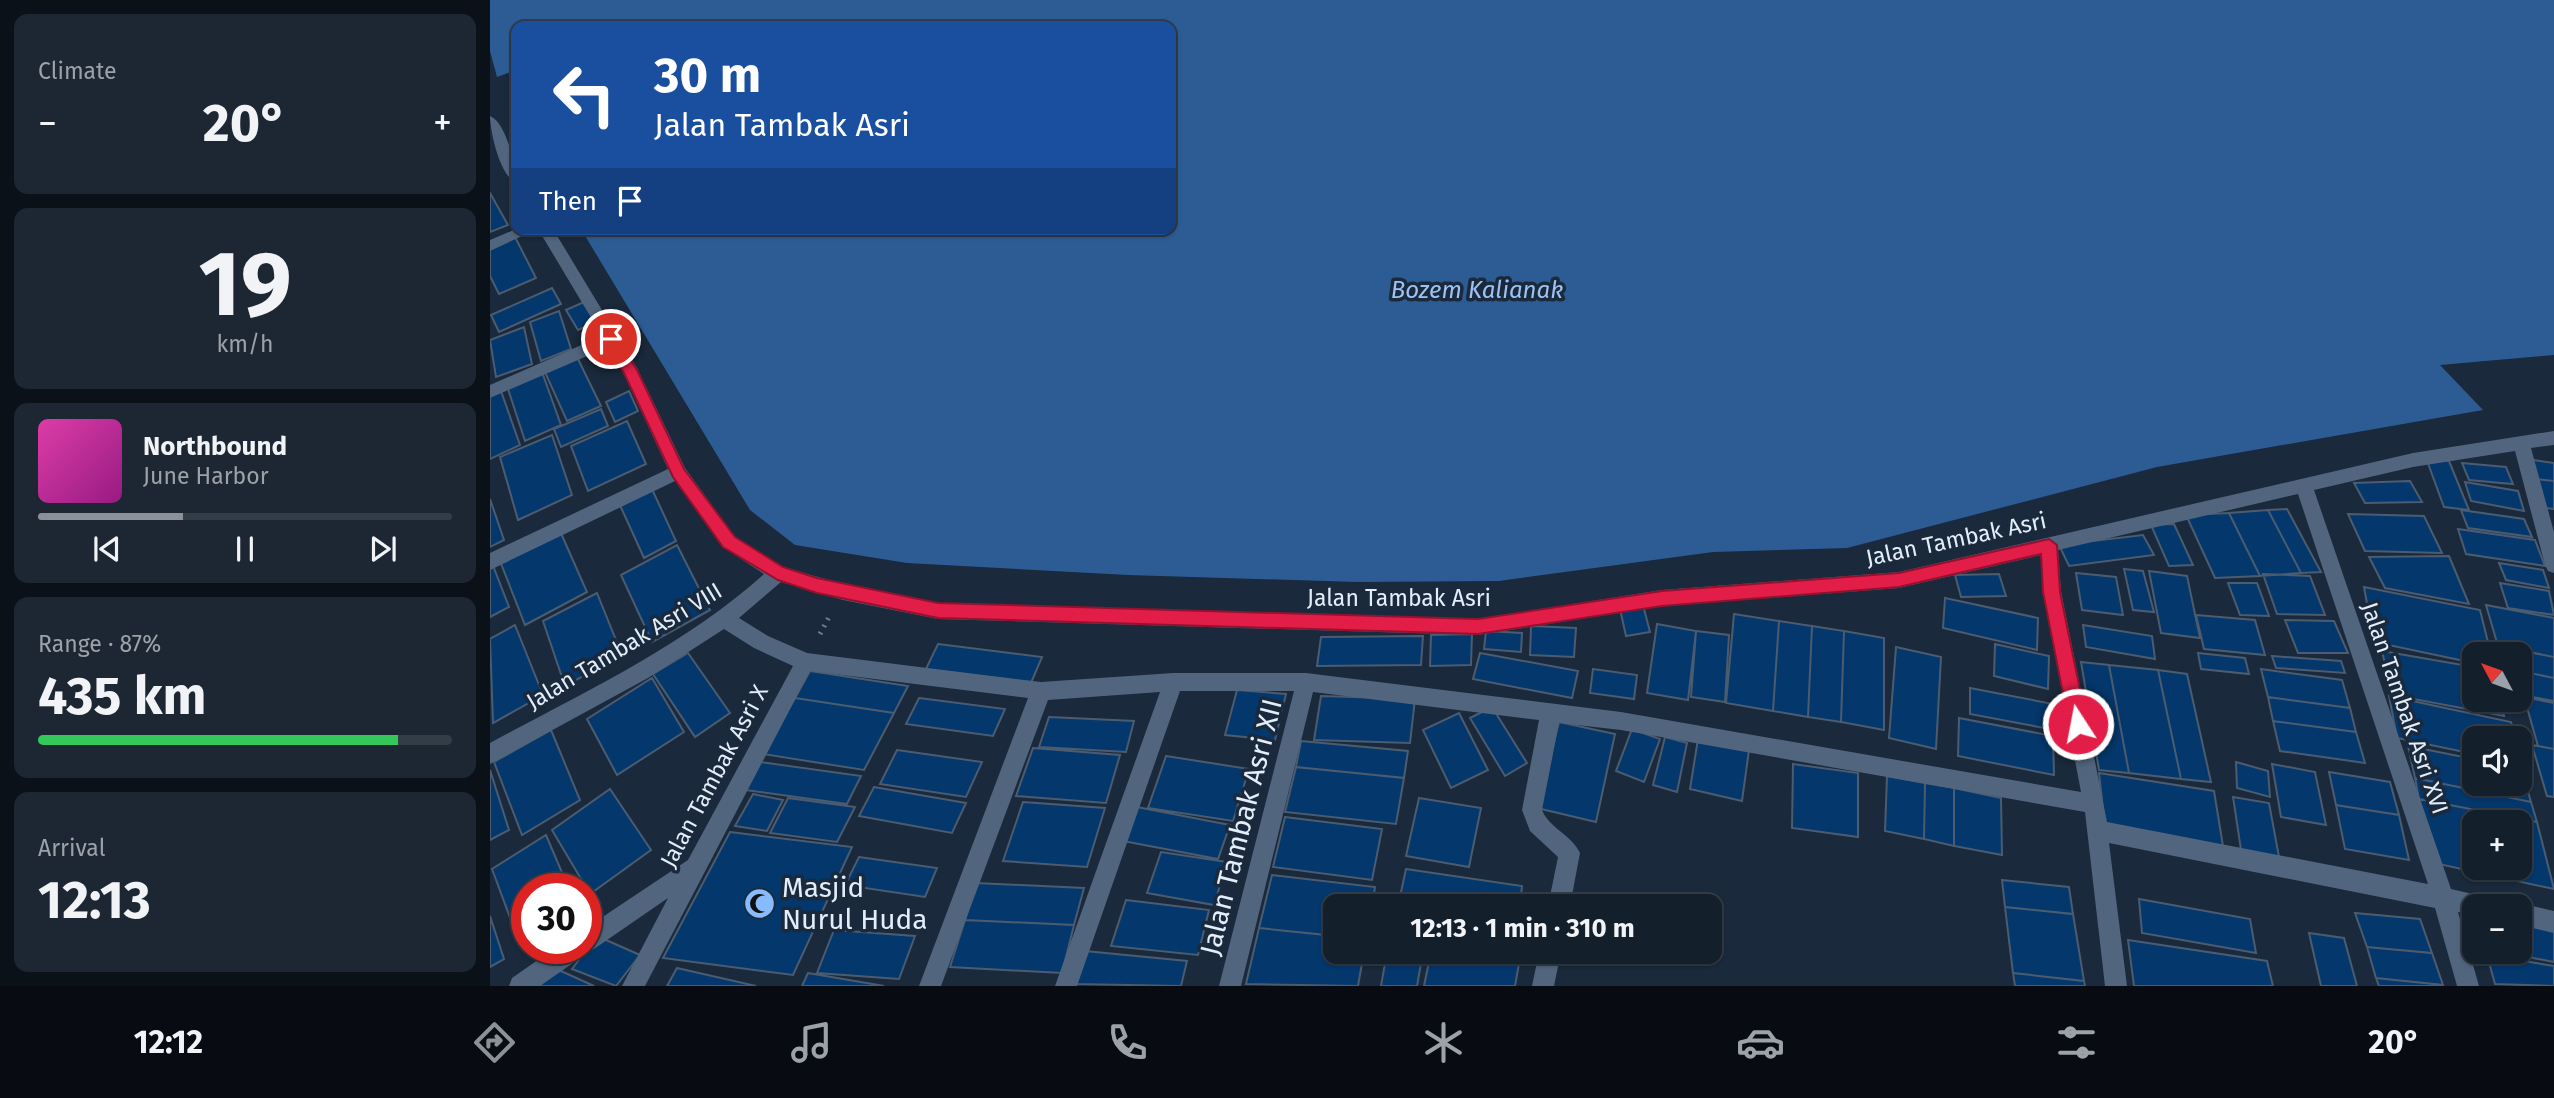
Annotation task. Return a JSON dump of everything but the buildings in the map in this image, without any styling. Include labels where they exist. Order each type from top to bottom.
[{"type":"street","points":[[490,120],[493,137],[511,168]]},
{"type":"street","points":[[490,246],[516,235]]},
{"type":"street","name":"Jalan Tambak Asri","points":[[549,235],[631,372],[678,472],[729,542],[778,573],[843,592],[938,611],[1478,627],[1662,598],[1899,580],[2413,460],[2554,438]]},
{"type":"street","points":[[490,392],[611,339]]},
{"type":"street","points":[[2521,442],[2554,565]]},
{"type":"street","points":[[490,562],[678,472]]},
{"type":"street","name":"Jalan Tambak Asri XVI","points":[[2304,487],[2443,898],[2468,986]]},
{"type":"street","points":[[2049,545],[2052,592],[2094,804],[2116,986]]},
{"type":"street","name":"Jalan Tambak Asri VIII","points":[[490,754],[686,644],[760,592],[778,573]]},
{"type":"street","points":[[722,618],[761,642],[805,662],[1041,691],[1173,682],[1306,682],[1621,721],[2094,804]]},
{"type":"street","name":"Jalan Tambak Asri X","points":[[633,986],[693,868],[805,662]]},
{"type":"street","points":[[1066,986],[1173,682]]},
{"type":"street","name":"Jalan Tambak Asri XII","points":[[1230,986],[1306,682]]},
{"type":"street","points":[[930,986],[1041,691]]},
{"type":"street","points":[[1550,712],[1532,810],[1537,824],[1569,853],[1561,894]]},
{"type":"street","points":[[2096,830],[2462,902]]},
{"type":"street","points":[[602,930],[693,868]]},
{"type":"street","points":[[2532,917],[2554,922]]},
{"type":"street","points":[[520,986],[552,964]]},
{"type":"street","points":[[1544,986],[1548,964]]},
{"type":"path","points":[[805,662],[843,592]]},
{"type":"water","name":"Bozem Kalianak","points":[[490,0],[2554,0],[2554,355],[2440,365],[2483,410],[2157,467],[1847,548],[1713,552],[1499,581],[1357,582],[1128,575],[907,563],[795,545],[750,510],[585,235],[1176,235],[1176,21],[511,21],[511,72],[497,77],[490,51]]},
{"type":"place","name":"Masjid Nurul Huda","points":[[759,903]]},
{"type":"route","points":[[611,339],[631,372],[678,472],[729,542],[778,573],[843,592],[938,611],[1478,627],[1662,598],[1899,580],[2049,545],[2052,592],[2078,724]]}]
